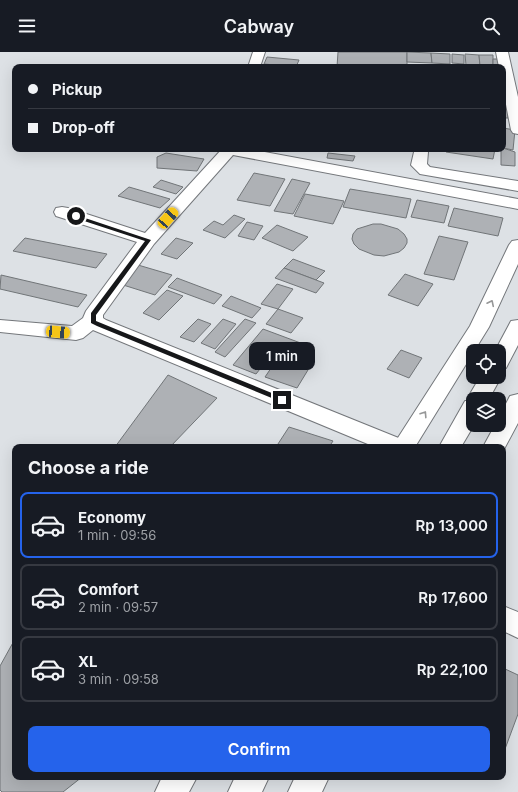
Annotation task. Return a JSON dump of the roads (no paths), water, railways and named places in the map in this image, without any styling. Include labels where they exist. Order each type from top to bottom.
[{"type":"main road","points":[[255,64],[259,52]]},
{"type":"main road","points":[[502,52],[503,64]]},
{"type":"main road","points":[[506,92],[507,102],[518,130]]},
{"type":"main road","points":[[93,321],[93,315],[148,240],[227,152]]},
{"type":"main road","points":[[246,152],[518,204]]},
{"type":"main road","points":[[421,152],[419,165],[420,168],[425,171],[518,186]]},
{"type":"main road","points":[[62,212],[148,240]]},
{"type":"main road","points":[[405,444],[479,327],[518,245]]},
{"type":"main road","points":[[0,326],[76,333],[93,321]]},
{"type":"main road","points":[[93,321],[99,325],[391,444]]},
{"type":"main road","points":[[507,358],[518,326]]},
{"type":"main road","points":[[496,444],[518,402]]},
{"type":"main road","points":[[452,444],[466,420]]},
{"type":"main road","points":[[506,619],[518,625]]},
{"type":"main road","points":[[171,792],[179,780]]},
{"type":"main road","points":[[244,792],[251,780]]},
{"type":"main road","points":[[304,792],[310,780]]}]
